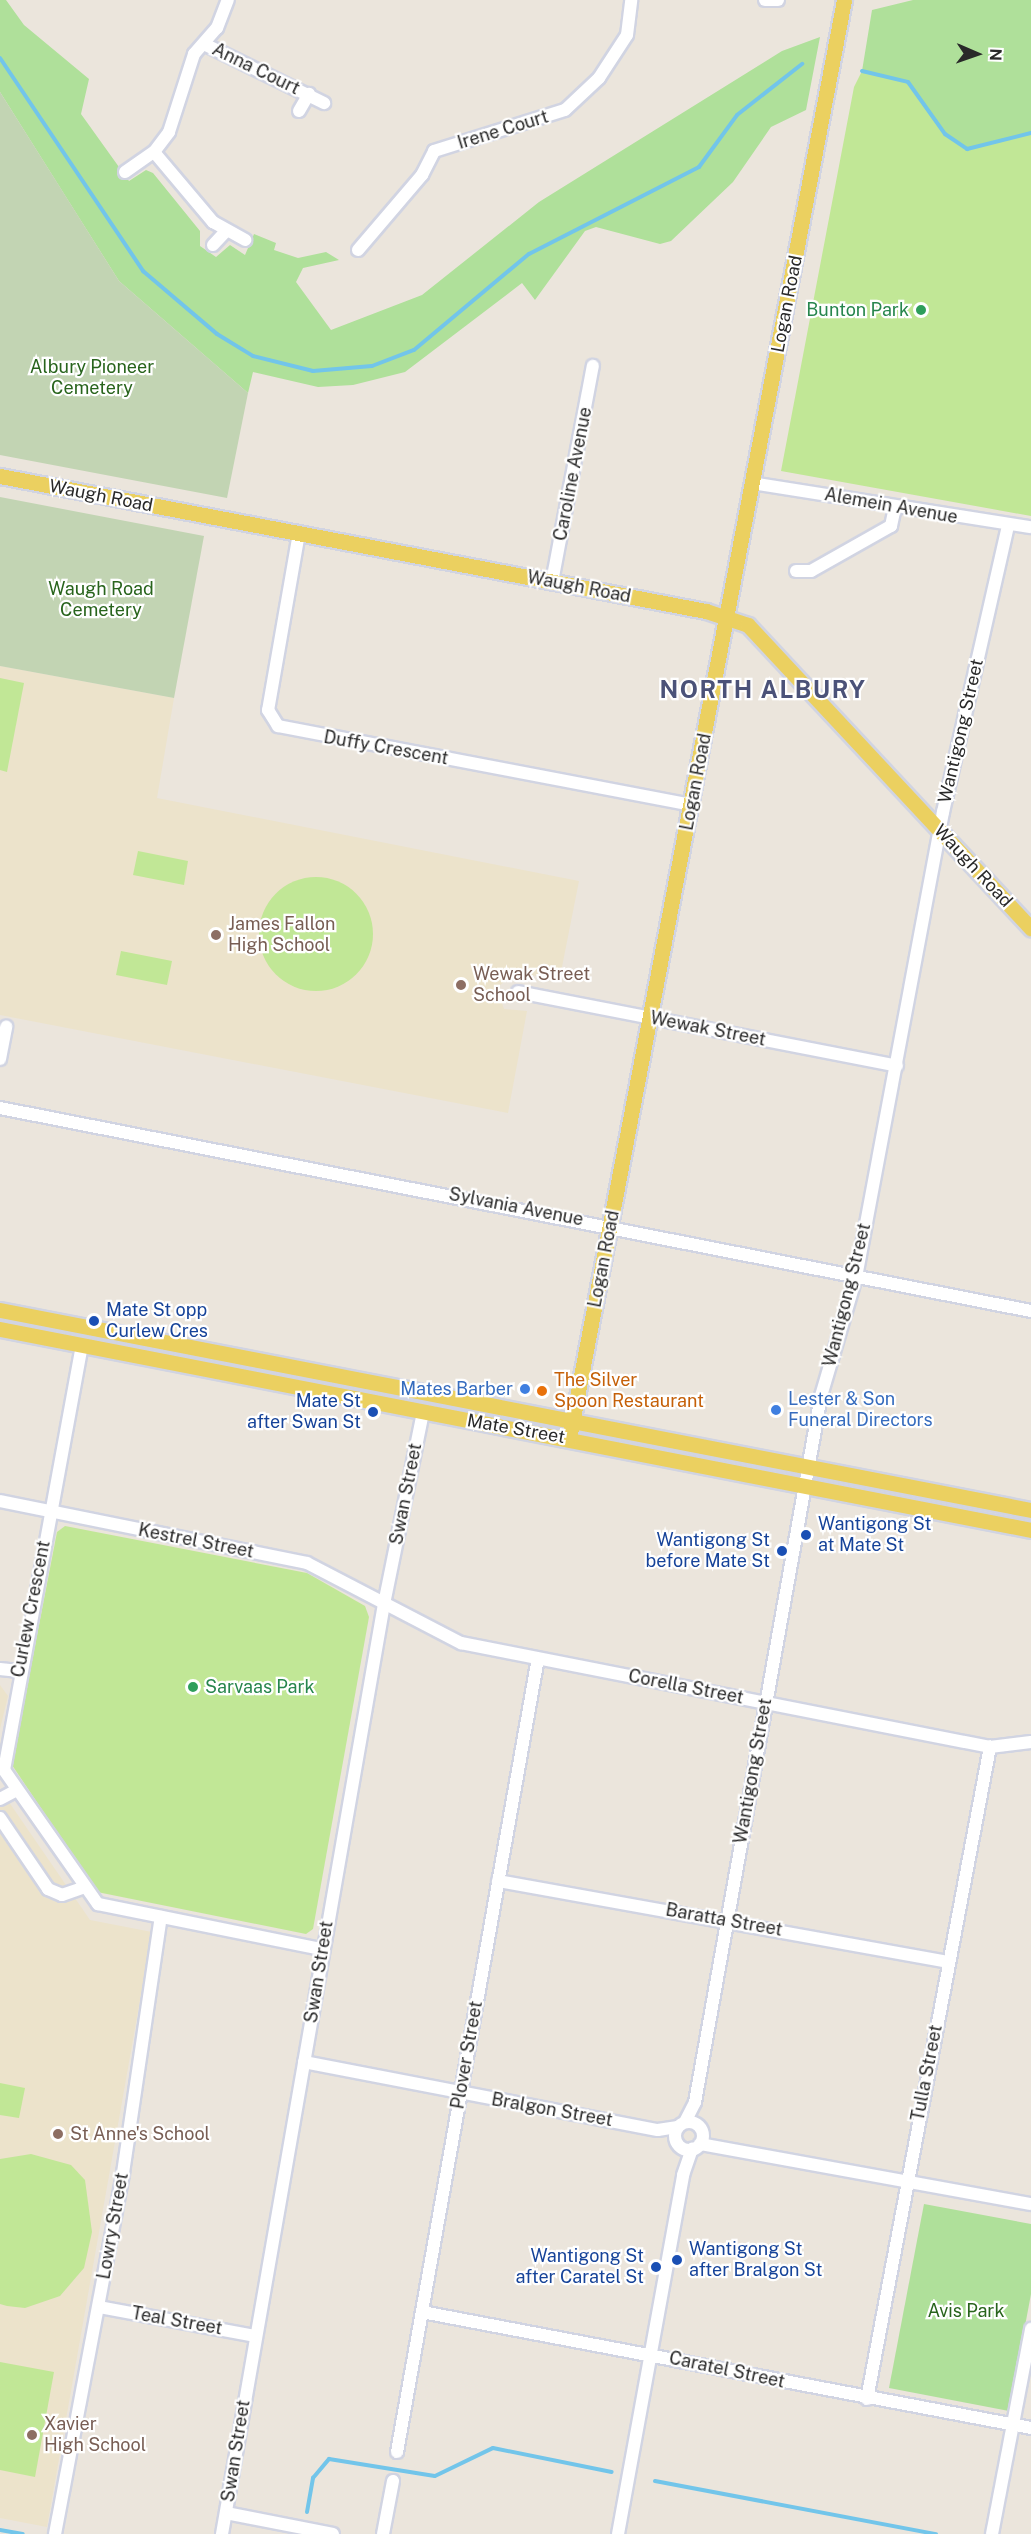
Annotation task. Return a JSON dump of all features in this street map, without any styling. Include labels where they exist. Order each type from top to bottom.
[{"type":"main road","name":"Logan Road","points":[[569,1438],[692,805],[844,0]]},
{"type":"main road","name":"Waugh Road","points":[[0,476],[727,618],[763,636],[1031,928]]},
{"type":"main road","name":"Mate Street","points":[[0,1310],[1031,1510]]},
{"type":"main road","name":"Mate Street","points":[[0,1329],[423,1412],[569,1438],[803,1487],[1031,1530]]},
{"type":"street","points":[[125,172],[154,152],[172,123],[194,54],[204,44],[228,0]]},
{"type":"street","name":"Irene Court","points":[[358,250],[422,176],[434,151],[565,110],[598,78],[627,35],[631,0]]},
{"type":"street","points":[[765,0],[778,0]]},
{"type":"street","name":"Anna Court","points":[[204,44],[324,103]]},
{"type":"street","name":"Anna Court","points":[[299,111],[309,94]]},
{"type":"street","points":[[154,152],[184,193],[225,232],[244,240]]},
{"type":"street","points":[[213,245],[225,232]]},
{"type":"street","name":"Caroline Avenue","points":[[552,582],[593,366]]},
{"type":"street","name":"Alemein Avenue","points":[[752,483],[1008,526],[1031,527]]},
{"type":"street","points":[[796,571],[811,571],[891,526],[895,507]]},
{"type":"street","name":"Wantigong Street","points":[[618,2534],[803,1487],[821,1396],[856,1277],[941,831],[1008,526]]},
{"type":"street","name":"Duffy Crescent","points":[[299,533],[268,710],[271,721],[290,731],[692,805]]},
{"type":"street","name":"Wewak Street","points":[[518,992],[897,1066]]},
{"type":"street","points":[[0,1059],[6,1028]]},
{"type":"street","name":"Sylvania Avenue","points":[[0,1108],[610,1226],[1031,1311]]},
{"type":"street","name":"Curlew Crescent","points":[[82,1345],[2,1762],[15,1791],[82,1888],[98,1904],[322,1949]]},
{"type":"street","name":"Swan Street","points":[[222,2534],[322,1949],[384,1604],[423,1412]]},
{"type":"street","name":"Kestrel Street","points":[[0,1501],[307,1563],[384,1604]]},
{"type":"street","name":"Corella Street","points":[[384,1604],[453,1640],[990,1747],[1031,1742]]},
{"type":"street","name":"Plover Street","points":[[397,2452],[538,1658]]},
{"type":"street","points":[[0,1669],[19,1671]]},
{"type":"street","name":"Tulla Street","points":[[867,2399],[906,2178],[990,1747]]},
{"type":"street","points":[[0,1799],[15,1791]]},
{"type":"street","points":[[0,1818],[48,1889],[62,1895],[82,1888]]},
{"type":"street","name":"Baratta Street","points":[[498,1881],[727,1920],[949,1962]]},
{"type":"street","name":"Lowry Street","points":[[55,2534],[99,2307],[161,1917]]},
{"type":"street","name":"Bralgon Street","points":[[304,2062],[1031,2204]]},
{"type":"street","name":"Teal Street","points":[[99,2307],[255,2336]]},
{"type":"street","name":"Caratel Street","points":[[422,2312],[867,2399],[1031,2428]]},
{"type":"street","points":[[992,2534],[1031,2329]]},
{"type":"street","points":[[383,2534],[393,2481]]},
{"type":"street","points":[[226,2513],[333,2534]]},
{"type":"shaded area","name":"James Fallon High School","points":[[0,666],[174,698],[157,798],[579,881],[559,982],[516,971],[497,988],[504,1009],[527,1011],[508,1113],[0,1015]]},
{"type":"shaded area","points":[[0,1685],[8,1696],[0,1729]]},
{"type":"shaded area","name":"St Anne's School","points":[[0,1789],[90,1920],[152,1932],[47,2527],[0,2518]]},
{"type":"green space","points":[[0,0],[6,0],[24,25],[89,79],[81,114],[129,181],[146,170],[153,173],[200,231],[200,246],[216,257],[230,245],[245,255],[254,234],[276,243],[274,250],[298,258],[326,252],[339,260],[303,268],[296,282],[331,330],[422,295],[539,202],[782,51],[820,37],[806,110],[771,127],[733,182],[671,241],[660,244],[596,227],[585,231],[535,300],[522,283],[405,372],[353,385],[318,387],[253,372],[248,393],[119,281],[0,92]]},
{"type":"green space","points":[[913,0],[1031,0],[1031,133],[967,149],[945,134],[908,82],[862,71],[872,10]]},
{"type":"green space","name":"Bunton Park","points":[[862,71],[908,82],[945,134],[967,149],[1031,133],[1031,516],[781,471],[854,87]]},
{"type":"green space","name":"Albury Pioneer Cemetery","points":[[0,92],[119,281],[248,393],[227,498],[0,455]]},
{"type":"green space","name":"Waugh Road Cemetery","points":[[0,497],[204,536],[174,698],[0,666]]},
{"type":"green space","points":[[0,678],[24,683],[7,772],[0,770]]},
{"type":"green space","points":[[138,851],[188,861],[184,885],[133,875]]},
{"type":"green space","points":[[316,877],[338,882],[356,894],[368,912],[373,934],[368,956],[356,974],[338,986],[316,991],[294,986],[276,974],[264,956],[259,934],[264,912],[276,894],[294,882]]},
{"type":"green space","points":[[121,951],[172,961],[167,985],[116,975]]},
{"type":"green space","name":"Sarvaas Park","points":[[65,1526],[307,1573],[365,1606],[369,1617],[313,1929],[306,1934],[97,1892],[12,1765],[57,1532]]},
{"type":"green space","points":[[0,2083],[25,2088],[19,2118],[0,2115]]},
{"type":"green space","points":[[31,2154],[71,2165],[85,2180],[92,2232],[84,2268],[60,2296],[25,2308],[0,2304],[0,2159]]},
{"type":"green space","name":"Avis Park","points":[[924,2204],[1031,2224],[1031,2294],[1009,2411],[889,2388]]},
{"type":"green space","points":[[0,2362],[54,2372],[35,2477],[0,2470]]},
{"type":"waterway","points":[[0,58],[143,271],[217,334],[253,356],[313,371],[372,366],[414,350],[529,254],[699,167],[737,115],[802,64]]},
{"type":"waterway","points":[[862,71],[908,82],[945,134],[967,149],[1031,133]]},
{"type":"waterway","points":[[307,2512],[313,2478],[329,2459],[435,2476],[493,2448],[612,2472]]},
{"type":"waterway","points":[[655,2481],[936,2534]]},
{"type":"waterway","points":[[0,2530],[23,2534]]},
{"type":"place","name":"Bunton Park","points":[[921,310]]},
{"type":"place","name":"James Fallon High School","points":[[216,935]]},
{"type":"place","name":"Wewak Street School","points":[[461,985]]},
{"type":"place","name":"Mate St opp Curlew Cres","points":[[94,1321]]},
{"type":"place","name":"Mates Barber","points":[[525,1389]]},
{"type":"place","name":"The Silver Spoon Restaurant","points":[[542,1391]]},
{"type":"place","name":"Lester & Son Funeral Directors","points":[[776,1410]]},
{"type":"place","name":"Mate St after Swan St","points":[[373,1412]]},
{"type":"place","name":"Wantigong St at Mate St","points":[[806,1535]]},
{"type":"place","name":"Wantigong St before Mate St","points":[[782,1551]]},
{"type":"place","name":"Sarvaas Park","points":[[193,1687]]},
{"type":"place","name":"St Anne's School","points":[[58,2134]]},
{"type":"place","name":"Wantigong St after Bralgon St","points":[[677,2260]]},
{"type":"place","name":"Wantigong St after Caratel St","points":[[656,2267]]},
{"type":"place","name":"Xavier High School","points":[[32,2435]]},
{"type":"district","name":"NORTH ALBURY","points":[[763,690]]}]
